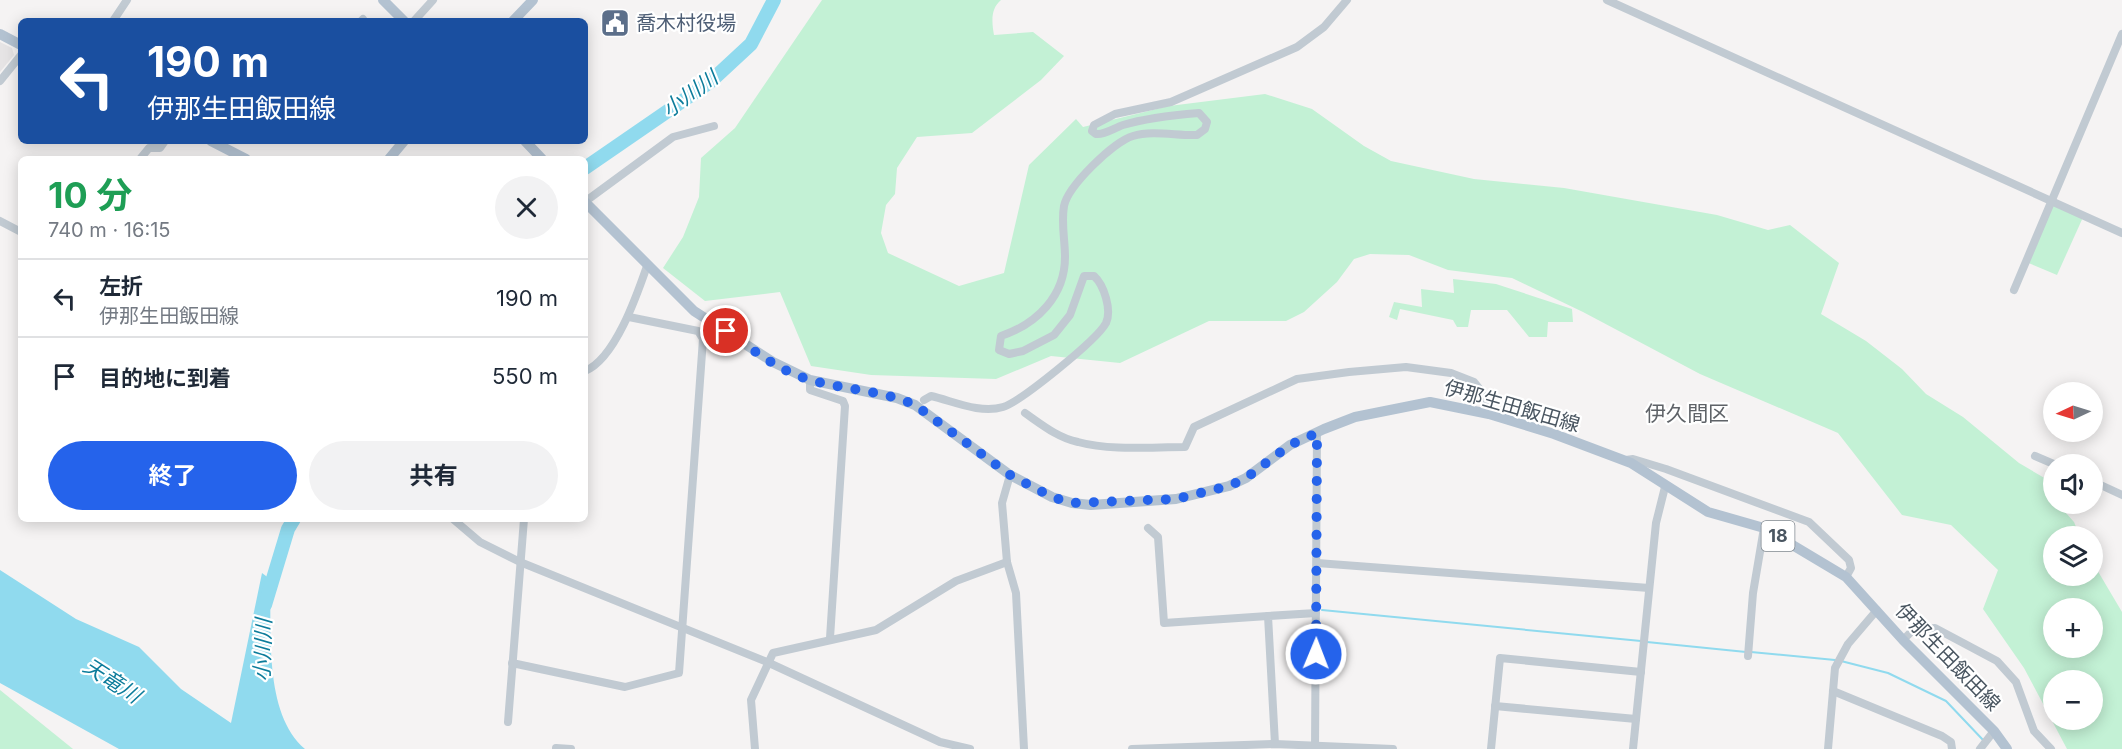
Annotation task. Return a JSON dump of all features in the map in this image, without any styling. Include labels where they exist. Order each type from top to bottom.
[{"type":"main road","points":[[383,0],[401,18]]},
{"type":"main road","points":[[516,18],[533,0]]},
{"type":"main road","points":[[0,34],[18,43]]},
{"type":"main road","points":[[217,144],[240,156]]},
{"type":"main road","points":[[392,156],[402,144]]},
{"type":"main road","points":[[528,144],[539,156]]},
{"type":"main road","name":"伊那生田飯田線","points":[[588,203],[647,266],[694,311],[773,362],[810,380],[897,398],[915,405],[1010,475],[1052,497],[1072,503],[1176,499],[1229,486],[1246,478],[1290,445],[1354,417],[1430,402],[1489,414],[1554,434],[1622,460],[1708,512],[1764,528],[1846,577],[1991,735],[2007,749]]},
{"type":"street","points":[[417,18],[434,0]]},
{"type":"street","points":[[924,400],[931,396],[987,410],[1011,404],[1084,347],[1106,323],[1107,306],[1099,281],[1094,276],[1084,276],[1070,315],[1054,335],[1023,351],[1009,354],[999,350],[1001,336],[1026,326],[1056,296],[1062,283],[1065,259],[1064,203],[1095,161],[1134,135],[1197,135],[1205,129],[1207,122],[1199,113],[1125,125],[1102,134],[1092,131],[1094,125],[1115,114],[1171,102],[1297,47],[1324,27],[1347,0]]},
{"type":"street","points":[[1607,0],[2122,233]]},
{"type":"street","points":[[115,18],[124,1]]},
{"type":"street","points":[[2014,290],[2122,34]]},
{"type":"street","points":[[0,81],[18,59]]},
{"type":"street","points":[[588,201],[673,138],[714,126]]},
{"type":"street","points":[[142,156],[149,148],[160,148],[163,144]]},
{"type":"street","points":[[0,221],[18,230]]},
{"type":"street","points":[[588,370],[596,366],[629,317],[647,266]]},
{"type":"street","points":[[512,663],[625,687],[679,673],[704,339],[698,331],[629,317]]},
{"type":"street","points":[[1025,413],[1048,429],[1076,442],[1111,446],[1185,447],[1194,427],[1297,379],[1406,367],[1435,369],[1474,382],[1482,392],[1489,414]]},
{"type":"street","points":[[810,380],[810,390],[843,401],[845,406],[830,638]]},
{"type":"street","points":[[1315,747],[1317,433]]},
{"type":"street","points":[[2035,456],[2043,459]]},
{"type":"street","points":[[1622,460],[1634,459],[1666,469],[1809,522],[1849,560],[1851,568],[1846,577]]},
{"type":"street","points":[[1010,475],[1002,502],[1007,562],[1016,593],[1024,749]]},
{"type":"street","points":[[2103,486],[2122,495]]},
{"type":"street","points":[[1633,749],[1656,523],[1665,487]]},
{"type":"street","points":[[457,522],[480,542],[520,562],[767,662],[938,746],[970,749]]},
{"type":"street","points":[[508,722],[524,522]]},
{"type":"street","points":[[1148,528],[1158,537],[1164,623],[1316,613]]},
{"type":"street","points":[[1748,653],[1753,592],[1764,528]]},
{"type":"street","points":[[755,749],[751,700],[773,653],[830,638],[876,630],[956,581],[1007,562]]},
{"type":"street","points":[[1317,563],[1649,588]]},
{"type":"street","points":[[1828,749],[1833,691],[1839,659],[1877,610]]},
{"type":"street","points":[[1268,616],[1275,744]]},
{"type":"street","points":[[1903,640],[1912,631],[1935,628],[1996,661],[2016,681],[2034,730],[2050,749]]},
{"type":"street","points":[[1491,749],[1500,658],[1641,672]]},
{"type":"street","points":[[1833,691],[1942,735],[1951,742],[1952,749]]},
{"type":"street","points":[[1495,706],[1636,719]]},
{"type":"street","points":[[1980,748],[1991,735]]},
{"type":"street","points":[[1132,749],[1275,744],[1393,749]]},
{"type":"street","points":[[556,748],[571,749]]},
{"type":"shaded area","points":[[0,42],[12,48],[14,55],[0,72]]},
{"type":"green space","points":[[822,0],[1001,0],[993,12],[994,35],[1033,32],[1064,56],[1041,80],[972,133],[917,137],[897,168],[895,194],[886,205],[881,233],[888,253],[959,286],[1004,273],[1029,165],[1076,119],[1083,127],[1169,106],[1265,94],[1312,109],[1364,146],[1391,161],[1474,179],[1564,188],[1717,215],[1768,230],[1790,225],[1839,263],[1821,314],[1866,341],[1902,369],[1926,394],[1963,417],[2019,463],[2043,477],[2043,514],[2067,514],[2074,522],[2076,526],[2043,526],[2043,586],[2103,586],[2103,580],[2122,612],[2122,749],[2067,749],[2057,730],[2103,730],[2103,670],[2043,670],[2043,704],[2024,668],[1983,609],[1998,570],[1951,525],[1902,515],[1838,433],[1700,374],[1583,312],[1512,278],[1448,270],[1409,255],[1370,254],[1354,259],[1337,282],[1304,312],[1286,321],[1209,321],[1120,363],[1051,356],[996,379],[871,375],[811,366],[780,292],[705,301],[663,268],[683,237],[699,197],[701,158],[735,128]]},
{"type":"green space","points":[[2051,201],[2084,215],[2057,275],[2026,262]]},
{"type":"green space","points":[[1453,279],[1496,284],[1572,309],[1573,322],[1548,322],[1547,337],[1529,337],[1507,310],[1471,310],[1468,327],[1457,327],[1453,320],[1400,309],[1397,320],[1389,317],[1394,302],[1422,307],[1421,289],[1454,293]]},
{"type":"green space","points":[[0,690],[73,749],[0,749]]},
{"type":"water","name":"天竜川","points":[[0,570],[76,619],[139,647],[181,689],[231,723],[262,573],[270,579],[272,670],[276,693],[282,714],[292,733],[305,749],[119,749],[0,683]]},
{"type":"waterway","name":"小川川","points":[[588,166],[710,82],[751,44],[774,0]]},
{"type":"waterway","name":"小川川","points":[[265,605],[288,529],[292,522]]},
{"type":"waterway","points":[[1322,610],[1641,641]]},
{"type":"waterway","points":[[1647,642],[1746,652]]},
{"type":"waterway","points":[[1751,652],[1835,660]]},
{"type":"waterway","points":[[1841,661],[1888,673],[1946,701],[1984,741]]},
{"type":"place","name":"喬木村役場","points":[[615,23]]},
{"type":"district","name":"伊久間区","points":[[1687,414]]},
{"type":"route","points":[[726,331],[791,373],[810,380],[907,401],[938,420],[1010,475],[1052,497],[1072,503],[1176,499],[1229,486],[1246,478],[1275,454],[1317,433],[1316,654]]}]
